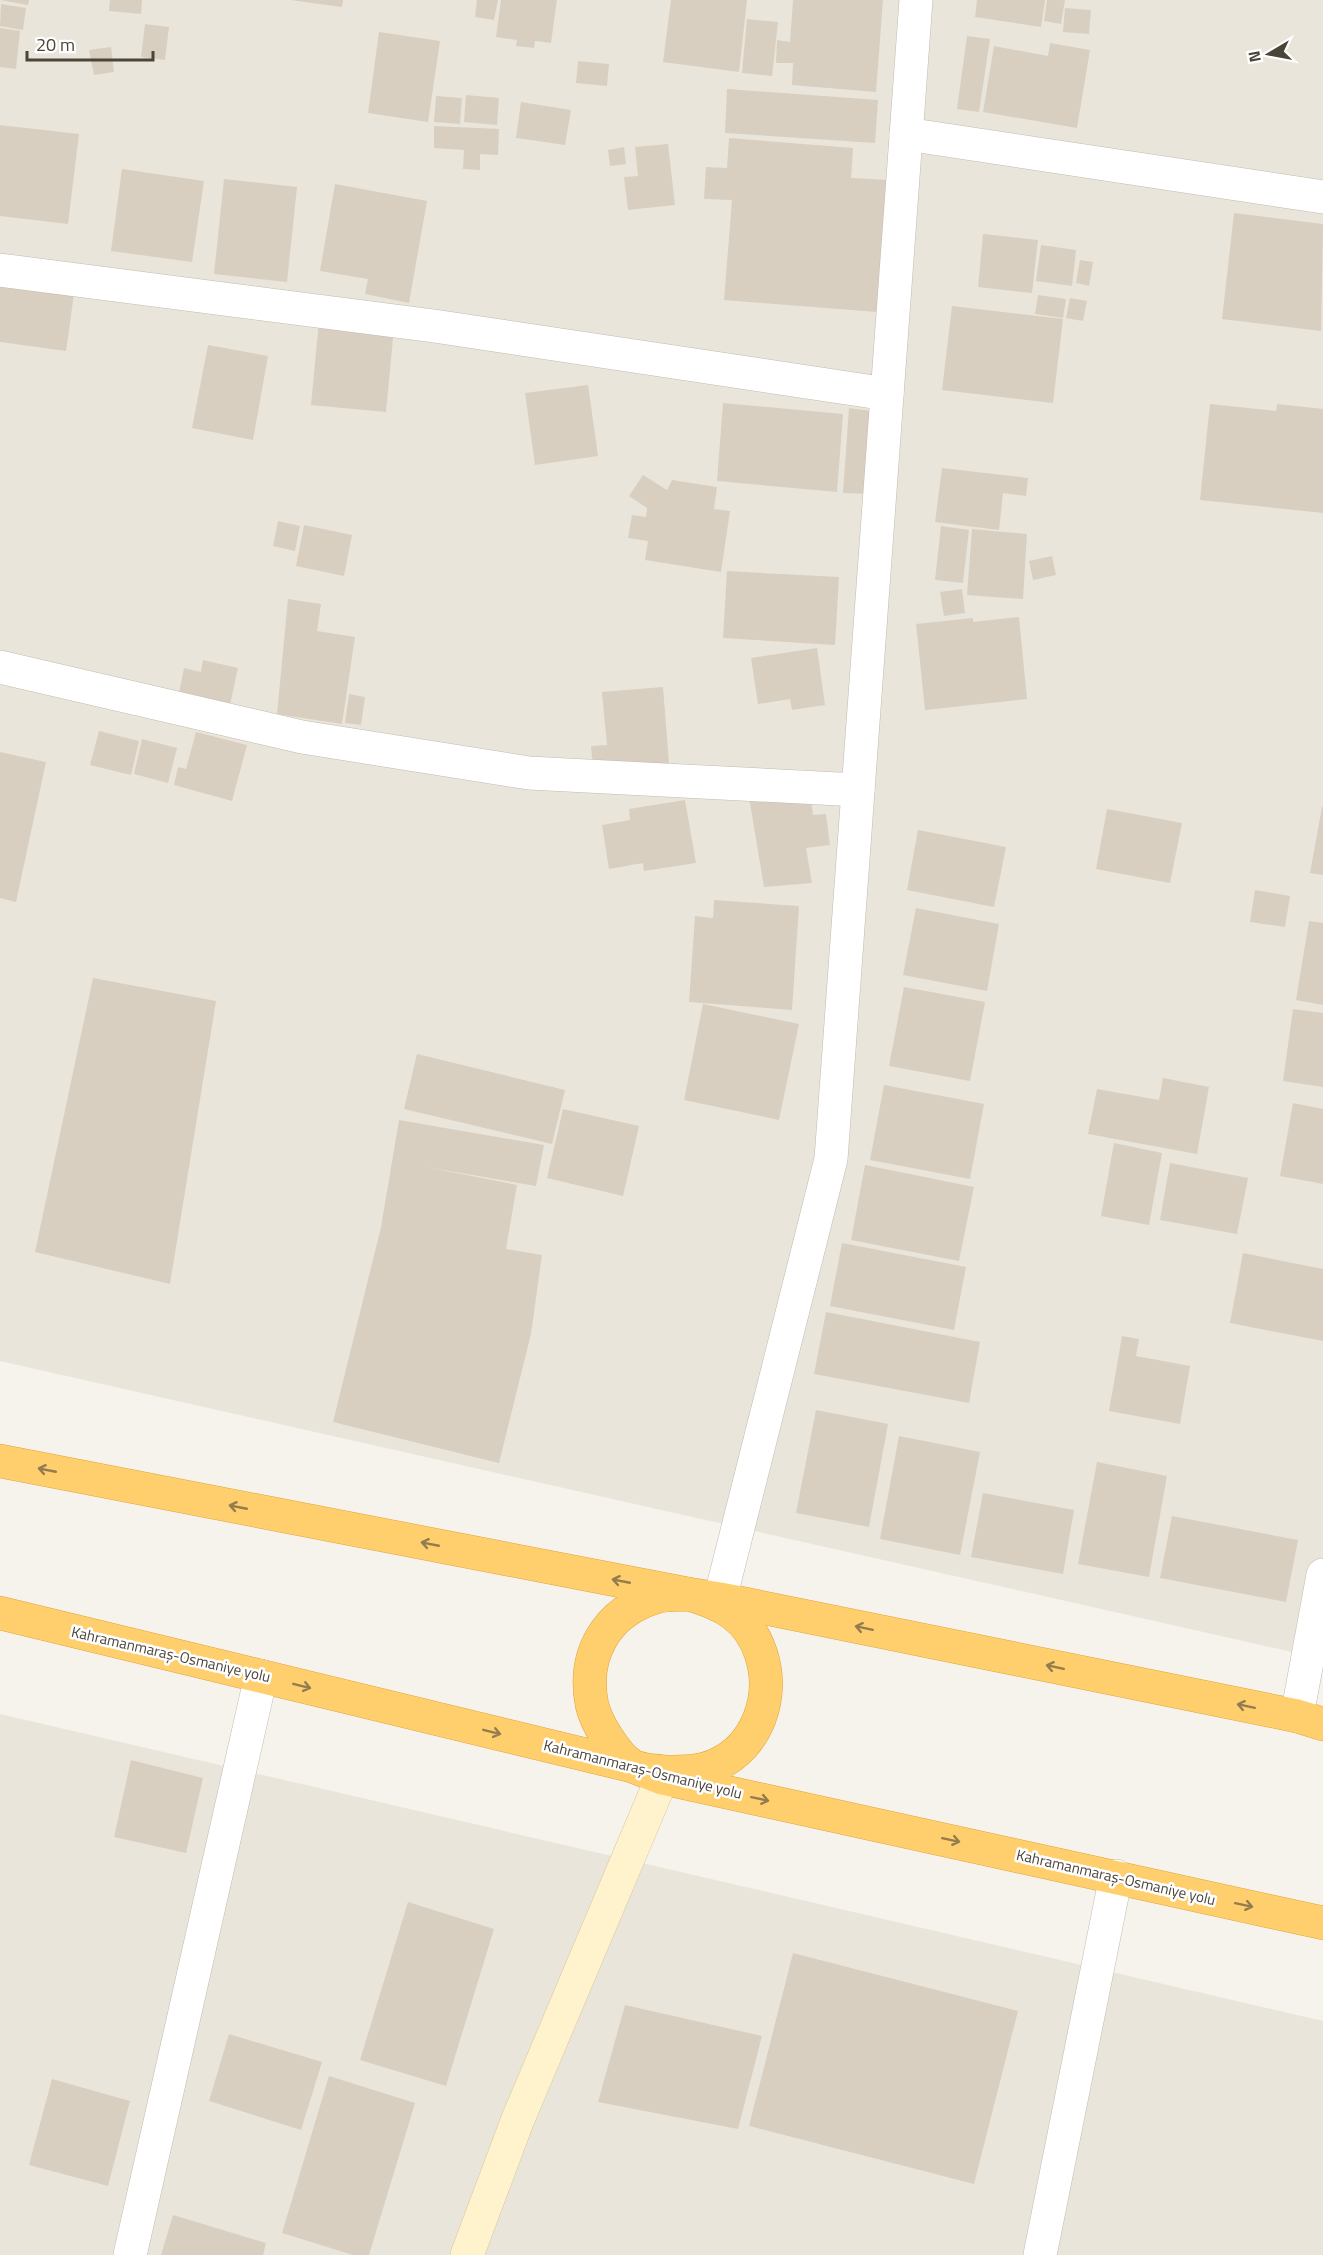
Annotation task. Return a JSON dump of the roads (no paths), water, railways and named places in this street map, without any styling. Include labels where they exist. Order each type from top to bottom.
[{"type":"highway","points":[[0,1461],[720,1599],[1310,1720]]},
{"type":"highway","points":[[688,1594],[716,1602],[740,1619],[757,1642],[766,1669],[766,1698],[757,1726],[740,1748],[716,1765],[688,1773],[632,1766],[609,1741],[594,1715],[588,1685],[593,1655],[608,1628],[630,1608],[658,1596],[688,1594]]},
{"type":"highway","name":"Kahramanmaraş-Osmaniye yolu","points":[[0,1613],[632,1766],[662,1778],[1323,1923]]},
{"type":"street","points":[[720,1599],[831,1159],[916,0]]},
{"type":"street","points":[[906,134],[1323,197]]},
{"type":"street","points":[[0,270],[434,326],[887,394]]},
{"type":"street","points":[[0,667],[302,737],[529,773],[858,790]]},
{"type":"street","points":[[1310,1720],[1323,1575]]},
{"type":"street","points":[[130,2255],[261,1676]]},
{"type":"street","points":[[467,2255],[518,2119],[662,1778]]},
{"type":"street","points":[[1040,2255],[1116,1876]]}]
